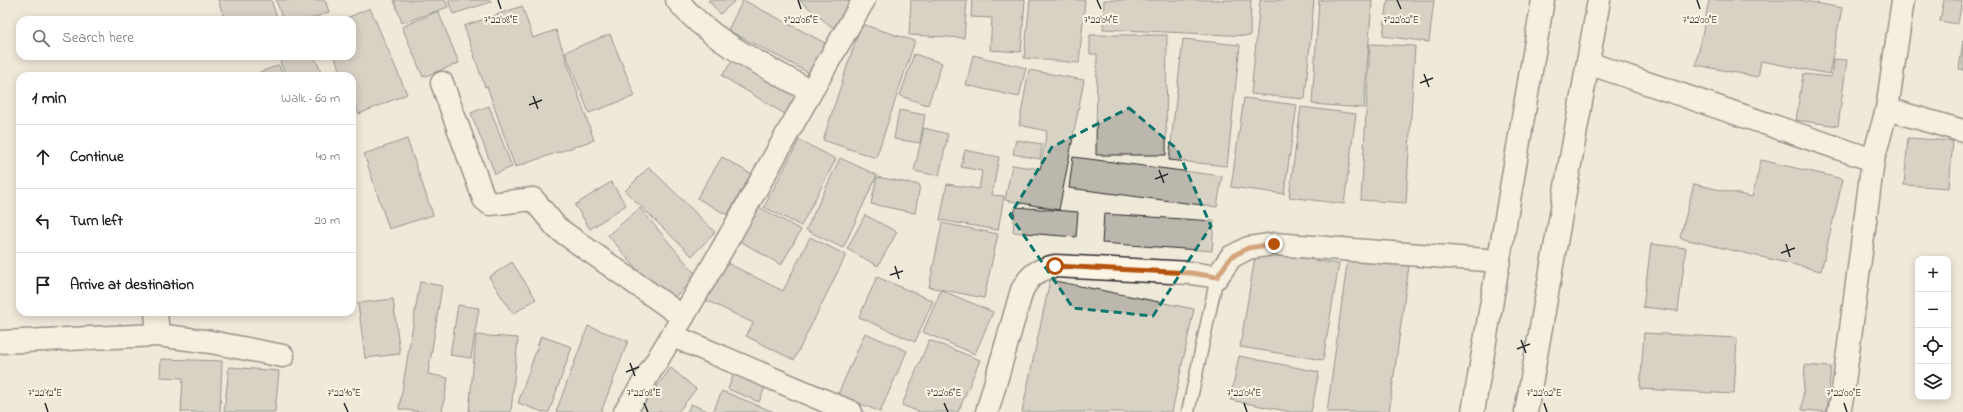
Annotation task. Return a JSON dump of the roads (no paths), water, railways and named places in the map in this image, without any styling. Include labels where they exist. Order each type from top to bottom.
[{"type":"street","points":[[677,0],[688,13],[721,41],[810,91]]},
{"type":"street","points":[[625,412],[678,326],[810,91],[864,0]]},
{"type":"street","points":[[1473,412],[1543,0]]},
{"type":"street","points":[[1526,412],[1600,0]]},
{"type":"street","points":[[1839,412],[1873,160],[1887,109],[1903,0]]},
{"type":"street","points":[[1588,64],[1873,160]]},
{"type":"street","points":[[442,83],[484,199],[490,204],[533,199],[557,228],[678,326],[851,412]]},
{"type":"street","points":[[1887,109],[1963,131]]},
{"type":"street","points":[[987,412],[1022,290],[1030,277],[1043,269],[1055,266],[1191,273],[1217,277],[1231,257],[1248,248],[1274,244],[1499,261]]},
{"type":"street","points":[[156,316],[158,335]]},
{"type":"street","points":[[0,342],[158,335],[212,342],[283,356]]},
{"type":"lane","points":[[1188,412],[1217,277]]}]
